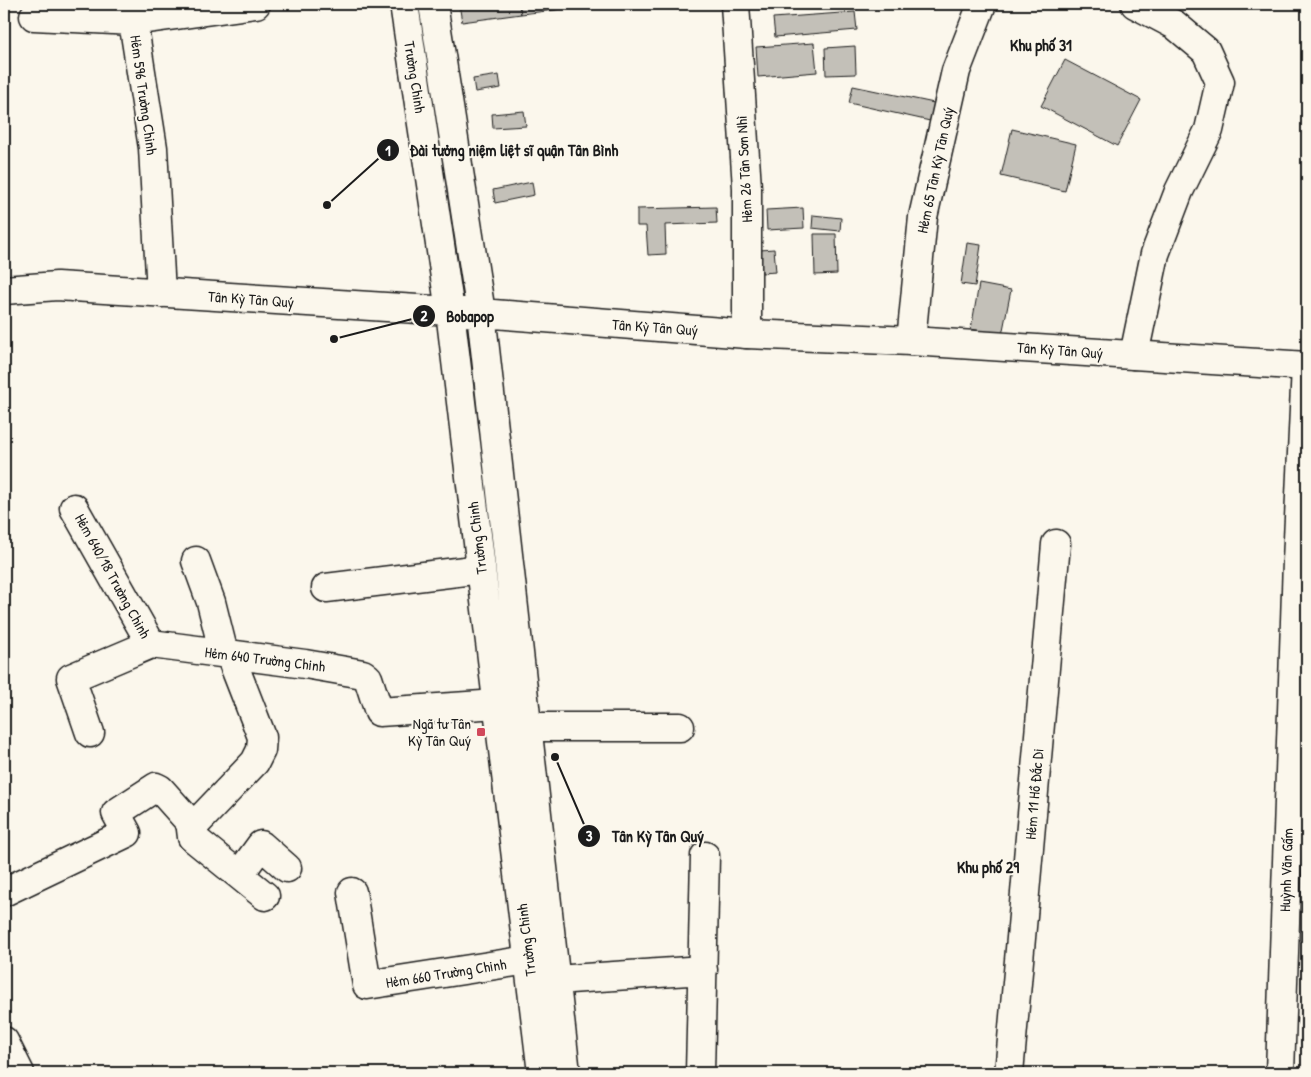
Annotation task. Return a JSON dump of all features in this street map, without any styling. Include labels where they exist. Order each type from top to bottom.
[{"type":"main road","name":"Hẻm 596 Trường Chinh","points":[[161,293],[153,148],[133,21],[256,4]]},
{"type":"main road","name":"Trường Chinh","points":[[404,4],[450,312],[542,1073]]},
{"type":"main road","name":"Trường Chinh","points":[[433,4],[481,313],[566,1073]]},
{"type":"main road","name":"Hẻm 26 Tân Sơn Nhì","points":[[735,4],[747,188],[747,334]]},
{"type":"main road","name":"Hẻm 65 Tân Kỳ Tân Quý","points":[[911,341],[923,217],[956,71],[982,4]]},
{"type":"main road","points":[[1134,355],[1155,254],[1179,191],[1209,130],[1220,82],[1206,51],[1175,25],[1135,4]]},
{"type":"main road","points":[[34,16],[133,21]]},
{"type":"main road","name":"Tân Kỳ Tân Quý","points":[[4,290],[57,286],[481,313],[747,334],[911,341],[1307,366]]},
{"type":"main road","name":"Huỳnh Văn Gấm","points":[[1280,1073],[1297,866],[1307,366]]},
{"type":"main road","name":"Hẻm 640/18 Trường Chinh","points":[[74,508],[151,644]]},
{"type":"main road","name":"Hẻm 11 Hồ Đắc Di","points":[[1009,1073],[1056,544]]},
{"type":"main road","points":[[192,827],[255,762],[261,750],[262,737],[227,654],[196,560]]},
{"type":"main road","points":[[326,588],[481,569]]},
{"type":"main road","points":[[90,733],[71,678],[151,644]]},
{"type":"main road","name":"Hẻm 640 Trường Chinh","points":[[151,644],[362,674],[368,678],[379,712],[497,704]]},
{"type":"main road","points":[[527,727],[680,727]]},
{"type":"main road","points":[[4,892],[127,833],[116,813],[156,787],[160,789],[192,827],[192,837],[265,896]]},
{"type":"main road","points":[[239,875],[261,845],[287,868]]},
{"type":"main road","points":[[700,1073],[705,856]]},
{"type":"main road","name":"Hẻm 660 Trường Chinh","points":[[352,892],[367,985],[528,960]]},
{"type":"main road","points":[[555,980],[703,970]]},
{"type":"main road","points":[[4,1041],[20,1073]]},
{"type":"building","points":[[459,4],[519,4],[521,14],[462,22]]},
{"type":"building","points":[[519,4],[554,4],[555,10],[521,14]]},
{"type":"building","points":[[554,4],[593,4],[555,10]]},
{"type":"building","points":[[855,12],[857,30],[775,37],[773,18]]},
{"type":"building","points":[[814,43],[817,72],[758,77],[756,47]]},
{"type":"building","points":[[855,46],[856,74],[826,75],[825,48]]},
{"type":"building","points":[[1065,60],[1141,100],[1117,146],[1041,106]]},
{"type":"building","points":[[499,75],[501,88],[475,92],[473,79]]},
{"type":"building","points":[[853,86],[934,103],[930,121],[849,103]]},
{"type":"building","points":[[524,111],[526,126],[493,128],[492,114]]},
{"type":"building","points":[[1012,129],[1076,144],[1065,191],[1001,176]]},
{"type":"building","points":[[532,182],[534,195],[495,203],[493,190]]},
{"type":"building","points":[[716,207],[717,223],[665,225],[666,254],[648,255],[646,226],[637,226],[637,209]]},
{"type":"building","points":[[803,208],[804,228],[767,230],[766,210]]},
{"type":"building","points":[[813,215],[841,218],[840,231],[812,228]]},
{"type":"building","points":[[814,234],[836,234],[837,274],[815,275]]},
{"type":"building","points":[[967,243],[981,245],[975,286],[961,284]]},
{"type":"building","points":[[774,249],[776,272],[762,273],[760,250]]},
{"type":"building","points":[[979,284],[1011,290],[1002,335],[971,329]]},
{"type":"place","name":"Đài tưởng niệm liệt sĩ quận Tân Bình","points":[[327,205]]},
{"type":"place","name":"Bobapop","points":[[334,339]]},
{"type":"place","name":"Ngã tư Tân Kỳ Tân Quý","points":[[481,732]]},
{"type":"place","name":"Tân Kỳ Tân Quý","points":[[555,757]]},
{"type":"district","name":"Khu phố 31","points":[[1041,45]]},
{"type":"district","name":"Khu phố 29","points":[[988,867]]}]
